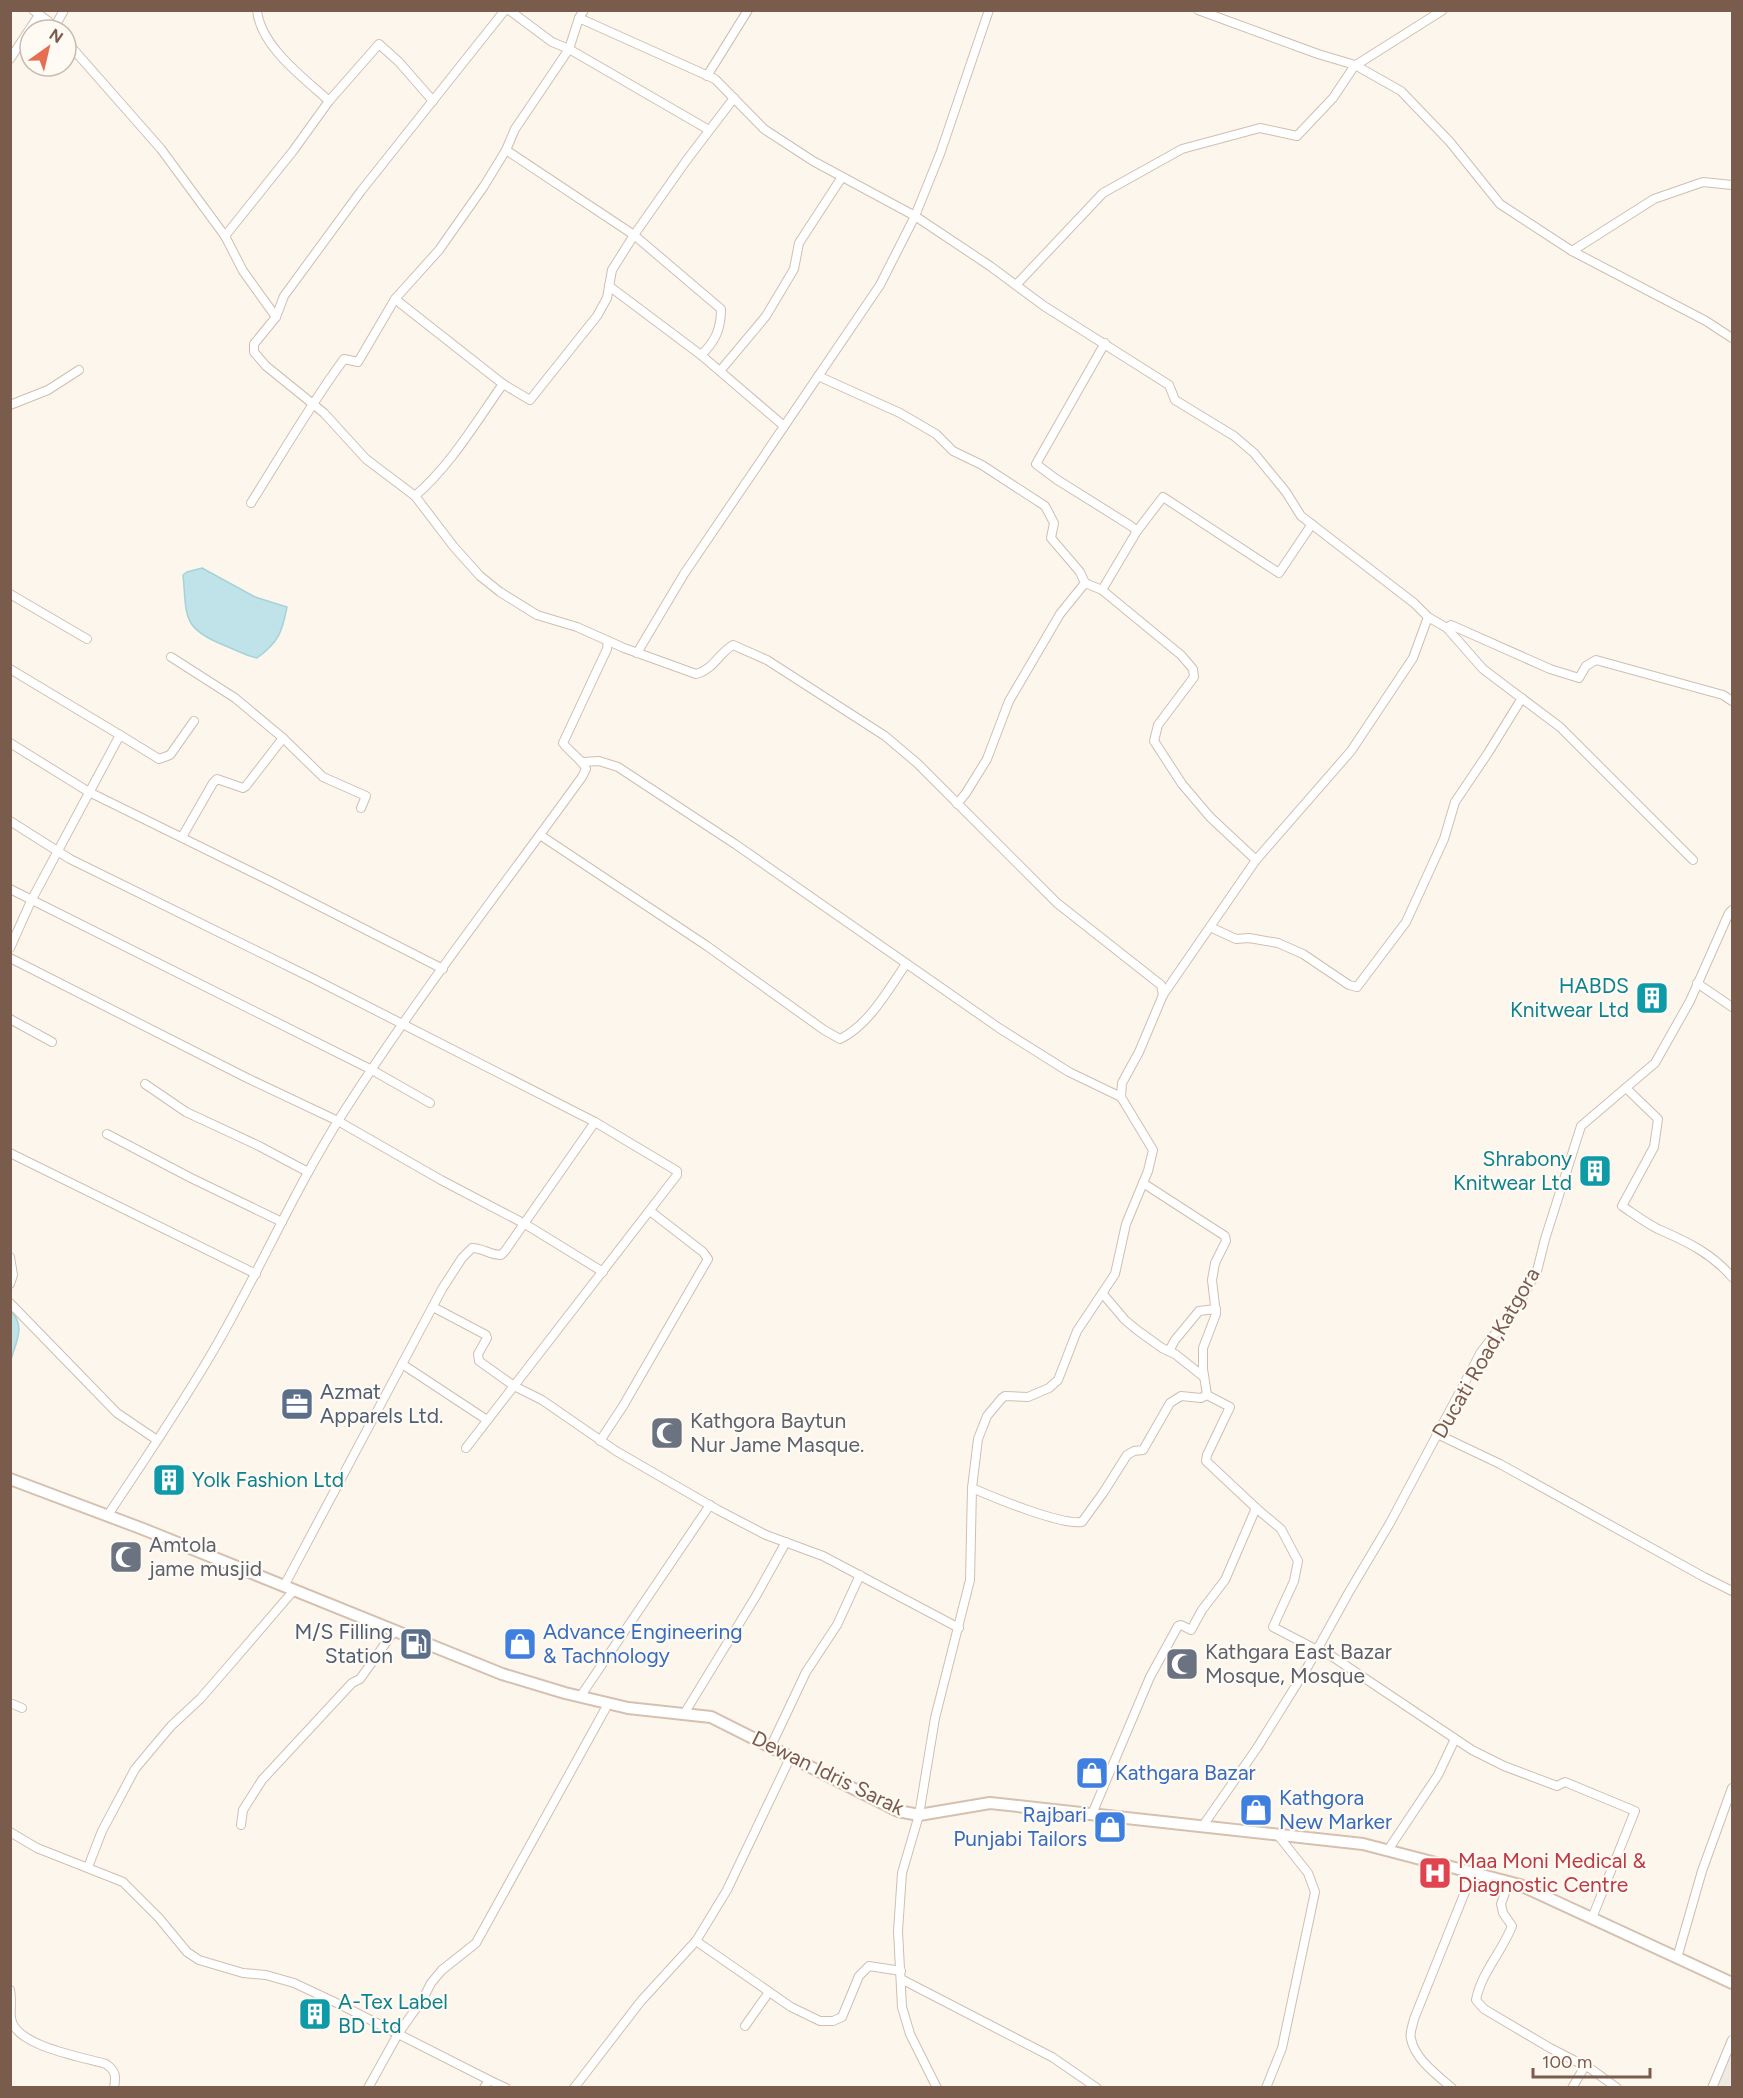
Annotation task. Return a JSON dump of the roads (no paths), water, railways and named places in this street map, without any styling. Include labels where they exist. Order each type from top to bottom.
[{"type":"main road","name":"Dewan Idris Sarak","points":[[12,1482],[108,1515],[502,1674],[608,1704],[711,1717],[898,1811],[919,1815],[990,1803],[1363,1844],[1520,1885],[1732,1983]]},
{"type":"street","points":[[256,10],[260,26],[270,42],[292,68],[328,101]]},
{"type":"street","points":[[505,10],[361,191],[284,296],[276,317],[254,344],[254,352],[266,366],[324,412],[366,459],[415,496],[453,547],[480,576],[500,592],[537,615],[578,627],[638,653],[696,674],[710,668],[727,648],[733,645],[766,660],[885,736],[917,763],[1057,903],[1161,985],[1163,995]]},
{"type":"street","points":[[509,10],[552,42],[569,49],[709,130]]},
{"type":"street","points":[[707,75],[748,10]]},
{"type":"street","points":[[638,653],[684,574],[880,285],[915,216],[940,154],[989,10]]},
{"type":"street","points":[[1198,10],[1318,54],[1355,65],[1401,91],[1450,142],[1500,204],[1572,251],[1706,321],[1732,338]]},
{"type":"street","points":[[1016,285],[1103,193],[1182,149],[1260,128],[1297,136],[1333,98],[1355,65],[1443,10]]},
{"type":"street","points":[[10,58],[36,13]]},
{"type":"street","points":[[251,503],[299,428],[312,403],[344,359],[358,363],[395,299],[439,250],[484,186],[506,150],[515,129],[569,49],[582,14],[715,79],[764,129],[813,161],[915,216],[1044,306],[1169,385],[1176,400],[1234,436],[1254,453],[1286,492],[1301,516],[1414,603],[1428,617],[1447,628],[1483,669],[1560,727],[1694,860]]},
{"type":"street","points":[[225,236],[293,151],[328,101],[380,44],[399,62],[432,101]]},
{"type":"street","points":[[78,55],[161,149],[225,236],[243,271],[276,317]]},
{"type":"street","points":[[395,299],[504,384],[530,400],[597,316],[607,298],[612,270],[634,235],[734,98]]},
{"type":"street","points":[[506,150],[634,235],[721,309],[721,326],[701,355]]},
{"type":"street","points":[[720,371],[766,316],[794,269],[799,243],[842,177]]},
{"type":"street","points":[[1572,251],[1654,199],[1703,182],[1732,185]]},
{"type":"street","points":[[609,286],[701,355],[784,426]]},
{"type":"street","points":[[1105,343],[1036,464],[1137,531]]},
{"type":"street","points":[[10,405],[48,390],[79,370]]},
{"type":"street","points":[[818,376],[900,413],[936,434],[953,451],[982,465],[1045,506],[1054,523],[1051,538],[1080,572],[1085,583],[1102,590],[1181,655],[1193,669],[1194,678],[1158,725],[1154,741],[1182,784],[1210,817],[1256,860]]},
{"type":"street","points":[[415,496],[429,484],[451,458],[504,384]]},
{"type":"street","points":[[1102,590],[1137,531],[1163,497],[1279,573],[1312,524]]},
{"type":"street","points":[[957,804],[987,759],[1009,701],[1020,681],[1060,614],[1085,583]]},
{"type":"street","points":[[10,594],[87,639]]},
{"type":"street","points":[[1121,1097],[1122,1083],[1139,1052],[1163,995],[1256,860],[1351,752],[1413,658],[1428,617]]},
{"type":"street","points":[[1447,628],[1451,625],[1550,669],[1579,678],[1586,666],[1596,660],[1724,694],[1732,701]]},
{"type":"street","points":[[108,1515],[207,1363],[308,1172],[338,1121],[443,969],[582,777],[586,769],[583,762],[563,743],[607,649],[608,641]]},
{"type":"street","points":[[171,657],[235,698],[283,738],[323,777],[366,796],[361,808]]},
{"type":"street","points":[[10,669],[159,759],[170,755],[194,721]]},
{"type":"street","points":[[1210,927],[1236,939],[1249,938],[1278,944],[1303,954],[1349,985],[1357,987],[1406,922],[1444,839],[1455,802],[1522,698]]},
{"type":"street","points":[[10,948],[31,901],[120,735]]},
{"type":"street","points":[[182,837],[217,779],[243,788],[283,738]]},
{"type":"street","points":[[10,743],[89,792],[443,969]]},
{"type":"street","points":[[583,762],[599,760],[618,767],[735,844],[1009,1034],[1069,1072],[1121,1097],[1153,1150],[1148,1172],[1126,1224],[1115,1274],[1077,1331],[1060,1375],[1054,1384],[1028,1396],[1005,1396],[997,1402],[987,1416],[978,1439],[972,1488],[970,1580],[935,1718],[919,1815],[902,1873],[898,1931],[902,2007],[910,2034],[937,2088]]},
{"type":"street","points":[[10,821],[59,852],[595,1122],[678,1173],[466,1448]]},
{"type":"street","points":[[540,835],[707,946],[824,1030],[840,1038],[850,1034],[867,1017],[906,964]]},
{"type":"street","points":[[10,889],[372,1070],[430,1103]]},
{"type":"street","name":"Ducati Road,Katgora","points":[[1202,1827],[1257,1748],[1390,1523],[1481,1352],[1521,1300],[1537,1271],[1581,1126],[1655,1063],[1698,983],[1732,910]]},
{"type":"street","points":[[10,958],[247,1078],[338,1121],[441,1180],[525,1224],[603,1272]]},
{"type":"street","points":[[1698,983],[1732,1007]]},
{"type":"street","points":[[10,1018],[52,1042]]},
{"type":"street","points":[[145,1084],[186,1112],[260,1146],[308,1172]]},
{"type":"street","points":[[1626,1088],[1658,1119],[1654,1147],[1622,1206],[1648,1223],[1672,1233],[1707,1253],[1728,1270],[1732,1277]]},
{"type":"street","points":[[88,1867],[102,1831],[135,1769],[171,1726],[227,1668],[289,1588],[432,1306],[467,1252],[472,1248],[478,1248],[494,1256],[501,1255],[595,1122]]},
{"type":"street","points":[[107,1134],[190,1178],[282,1222]]},
{"type":"street","points":[[10,1153],[256,1274]]},
{"type":"street","points":[[1143,1183],[1226,1236],[1226,1241],[1215,1263],[1212,1280],[1216,1309],[1203,1348],[1207,1395]]},
{"type":"street","points":[[600,1441],[623,1406],[708,1259],[703,1251],[650,1211]]},
{"type":"street","points":[[10,1257],[13,1275],[10,1284]]},
{"type":"street","points":[[1103,1294],[1125,1320],[1137,1330],[1204,1377]]},
{"type":"street","points":[[10,1303],[117,1413],[157,1440]]},
{"type":"street","points":[[432,1306],[486,1335],[487,1338],[478,1354],[479,1361],[514,1386],[542,1400],[600,1441],[766,1535],[823,1556],[959,1628]]},
{"type":"street","points":[[1169,1351],[1199,1311],[1216,1309]]},
{"type":"street","points":[[402,1364],[487,1420]]},
{"type":"street","points":[[972,1488],[1060,1520],[1082,1522],[1104,1493],[1127,1455],[1143,1450],[1170,1403],[1181,1395],[1201,1398],[1207,1395]]},
{"type":"street","points":[[1207,1395],[1230,1407],[1206,1461],[1281,1529],[1298,1561],[1294,1581],[1273,1627],[1317,1648],[1455,1739],[1504,1766],[1557,1786],[1564,1782],[1635,1811],[1592,1918]]},
{"type":"street","points":[[1437,1434],[1500,1464],[1732,1591]]},
{"type":"street","points":[[580,1697],[710,1505]]},
{"type":"street","points":[[1092,1814],[1150,1677],[1178,1626],[1191,1630],[1202,1610],[1225,1580],[1256,1508]]},
{"type":"street","points":[[684,1714],[751,1606],[786,1542]]},
{"type":"street","points":[[771,1746],[806,1672],[837,1625],[860,1575]]},
{"type":"street","points":[[241,1825],[243,1810],[262,1780],[352,1683],[360,1679],[395,1630]]},
{"type":"street","points":[[10,1703],[22,1708]]},
{"type":"street","points":[[368,2088],[398,2034],[442,1970],[476,1943],[608,1704]]},
{"type":"street","points":[[1388,1851],[1438,1775],[1455,1739]]},
{"type":"street","points":[[573,2088],[641,2001],[696,1941],[727,1890],[791,1756]]},
{"type":"street","points":[[1677,1958],[1702,1872],[1732,1788]]},
{"type":"street","points":[[10,1832],[37,1848],[123,1882],[159,1917],[187,1952],[199,1960],[243,1973],[266,1975],[294,1983],[398,2034],[487,2084],[506,2088]]},
{"type":"street","points":[[1266,2088],[1282,2048],[1315,1892],[1308,1873],[1277,1834]]},
{"type":"street","points":[[1452,2088],[1417,2052],[1410,2037],[1414,2019],[1473,1872]]},
{"type":"street","points":[[1509,1882],[1501,1904],[1503,1913],[1512,1926],[1498,1954],[1486,1971],[1476,2000],[1484,2009],[1585,2066],[1617,2088]]},
{"type":"street","points":[[696,1941],[791,2007],[820,2021],[833,2021],[842,2017],[860,1976],[867,1967],[872,1965],[901,1975],[1052,2057],[1097,2088]]},
{"type":"street","points":[[10,1990],[11,2019],[19,2034],[33,2043],[106,2064],[113,2069],[116,2077],[114,2088]]},
{"type":"street","points":[[745,2026],[769,1992]]},
{"type":"street","points":[[1712,2088],[1732,2040]]},
{"type":"street","points":[[1572,2088],[1585,2066]]},
{"type":"water","points":[[202,568],[255,597],[287,607],[278,636],[270,647],[257,658],[208,638],[192,625],[186,610],[183,575]]},
{"type":"water","points":[[11,1311],[16,1317],[19,1329],[11,1360]]},
{"type":"place","name":"HABDS Knitwear Ltd","points":[[1652,998]]},
{"type":"place","name":"Shrabony Knitwear Ltd","points":[[1595,1171]]},
{"type":"place","name":"Azmat Apparels Ltd.","points":[[297,1404]]},
{"type":"place","name":"Kathgora Baytun Nur Jame Masque.","points":[[667,1433]]},
{"type":"place","name":"Yolk Fashion Ltd","points":[[169,1480]]},
{"type":"place","name":"Amtola jame musjid","points":[[126,1557]]},
{"type":"place","name":"M/S Filling Station","points":[[416,1644]]},
{"type":"place","name":"Advance Engineering & Tachnology","points":[[520,1644]]},
{"type":"place","name":"Kathgara East Bazar Mosque, Mosque","points":[[1182,1664]]},
{"type":"place","name":"Kathgara Bazar","points":[[1092,1773]]},
{"type":"place","name":"Kathgora New Marker","points":[[1256,1810]]},
{"type":"place","name":"Rajbari Punjabi Tailors","points":[[1110,1827]]},
{"type":"place","name":"Maa Moni Medical & Diagnostic Centre","points":[[1435,1873]]},
{"type":"place","name":"A-Tex Label BD Ltd","points":[[315,2014]]}]
